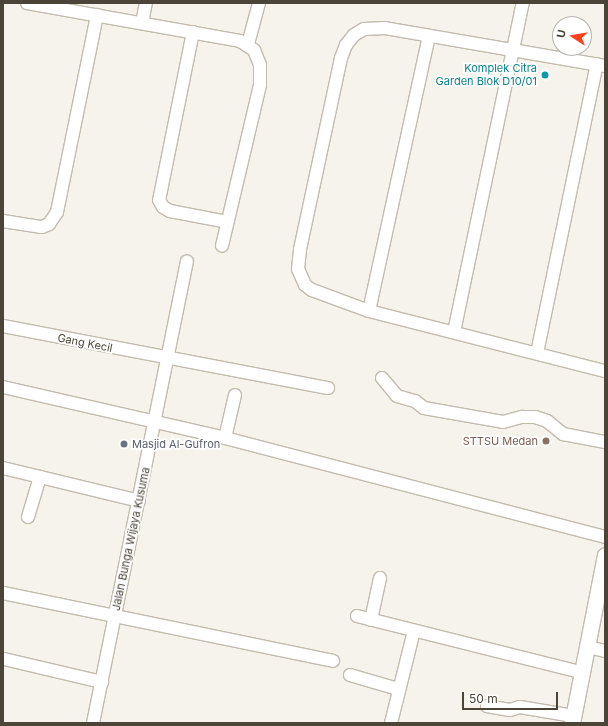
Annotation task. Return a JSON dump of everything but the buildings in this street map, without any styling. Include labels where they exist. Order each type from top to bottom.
[{"type":"street","points":[[142,23],[146,3]]},
{"type":"street","points":[[248,44],[259,3]]},
{"type":"street","points":[[454,332],[523,3]]},
{"type":"street","points":[[33,4],[193,32],[248,44],[258,56],[260,80],[222,246]]},
{"type":"street","points":[[3,221],[42,226],[54,219],[57,212],[97,16]]},
{"type":"street","points":[[537,353],[601,65],[514,48],[429,36],[386,28],[364,30],[354,35],[346,45],[341,58],[300,250],[298,269],[305,285],[312,290],[369,311],[605,371]]},
{"type":"street","points":[[193,32],[159,200],[163,207],[170,210],[227,222]]},
{"type":"street","points":[[369,311],[429,36]]},
{"type":"street","name":"Jalan Bunga Wijaya Kusuma","points":[[93,723],[114,617],[140,501],[187,261]]},
{"type":"street","name":"Gang Kecil","points":[[3,326],[167,359],[328,388]]},
{"type":"street","points":[[382,378],[397,396],[415,401],[424,408],[503,422],[522,416],[535,417],[547,421],[563,434],[605,442]]},
{"type":"street","points":[[3,387],[154,424],[225,438],[605,537]]},
{"type":"street","points":[[225,438],[235,396]]},
{"type":"street","points":[[3,468],[140,501]]},
{"type":"street","points":[[28,517],[40,477]]},
{"type":"street","points":[[487,706],[510,710],[520,707],[573,719],[580,672],[588,647],[605,555]]},
{"type":"street","points":[[371,620],[380,578]]},
{"type":"street","points":[[3,593],[333,661]]},
{"type":"street","points":[[357,616],[580,672]]},
{"type":"street","points":[[391,723],[398,689],[414,631]]},
{"type":"street","points":[[588,647],[605,651]]},
{"type":"street","points":[[4,659],[102,682]]},
{"type":"street","points":[[350,675],[398,689]]},
{"type":"place","name":"Komplek Citra Garden Blok D10/01","points":[[545,75]]},
{"type":"place","name":"STTSU Medan","points":[[546,441]]},
{"type":"place","name":"Masjid Al-Gufron","points":[[124,444]]}]
